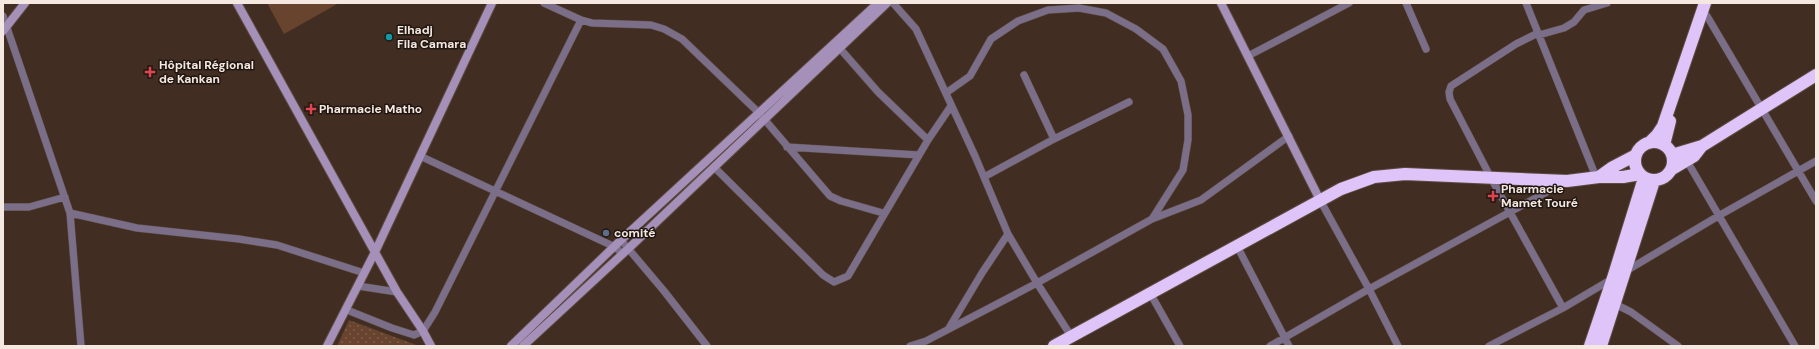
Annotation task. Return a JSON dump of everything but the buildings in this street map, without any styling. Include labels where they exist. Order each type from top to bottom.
[{"type":"highway","points":[[1598,177],[1636,155],[1643,146],[1649,143],[1663,126],[1705,3]]},
{"type":"highway","points":[[1664,145],[1670,119],[1711,3]]},
{"type":"highway","points":[[1672,155],[1702,146],[1816,75]]},
{"type":"highway","points":[[1649,143],[1659,143],[1664,145],[1672,155],[1672,169]]},
{"type":"highway","points":[[1054,346],[1320,200],[1361,181],[1381,176],[1405,174],[1567,181],[1598,177],[1661,179],[1672,169],[1694,156],[1702,146]]},
{"type":"highway","points":[[1636,155],[1635,166],[1646,178]]},
{"type":"highway","points":[[1601,346],[1624,272],[1646,178]]},
{"type":"highway","points":[[1590,346],[1646,178]]},
{"type":"main road","points":[[5,28],[26,3]]},
{"type":"main road","points":[[237,3],[397,292],[423,331],[431,346]]},
{"type":"main road","points":[[327,346],[347,310],[375,252],[492,3]]},
{"type":"main road","points":[[526,342],[621,240],[762,116],[878,5],[887,3]]},
{"type":"main road","points":[[1221,3],[1320,200]]},
{"type":"main road","points":[[511,346],[526,342],[626,251],[714,167],[762,116]]},
{"type":"street","points":[[544,3],[581,20],[592,23],[650,26],[664,29],[682,39],[762,116],[786,147],[830,196],[841,201],[883,213]]},
{"type":"street","points":[[893,3],[916,30],[984,177],[1008,234],[1036,283],[1071,336]]},
{"type":"street","points":[[1248,56],[1349,3]]},
{"type":"street","points":[[1406,3],[1426,49]]},
{"type":"street","points":[[1527,3],[1598,177]]},
{"type":"street","points":[[1563,308],[1491,178],[1450,99],[1449,92],[1452,86],[1503,52],[1539,34],[1564,28],[1574,22],[1584,10],[1607,3]]},
{"type":"street","points":[[946,93],[970,76],[991,39],[1018,21],[1048,10],[1079,8],[1106,13],[1136,29],[1163,49],[1181,81],[1188,115],[1188,140],[1183,170],[1152,219]]},
{"type":"street","points":[[3,16],[5,28],[70,213],[82,346]]},
{"type":"street","points":[[1707,16],[1763,108],[1816,201]]},
{"type":"street","points":[[347,310],[414,335],[423,331],[435,312],[497,191],[581,20]]},
{"type":"street","points":[[837,45],[878,92],[928,140]]},
{"type":"street","points":[[1024,75],[1054,139]]},
{"type":"street","points":[[984,177],[1054,139],[1129,102]]},
{"type":"street","points":[[714,167],[823,275],[834,282],[848,276],[883,213],[951,106]]},
{"type":"street","points":[[910,346],[926,340],[1036,283],[1152,219],[1201,200],[1288,136]]},
{"type":"street","points":[[786,147],[919,155]]},
{"type":"street","points":[[420,156],[626,251]]},
{"type":"street","points":[[1687,161],[1720,215],[1795,346]]},
{"type":"street","points":[[1489,346],[1563,308],[1720,215],[1816,161]]},
{"type":"street","points":[[1270,346],[1369,289],[1511,213],[1567,181]]},
{"type":"street","points":[[3,207],[29,207],[64,196]]},
{"type":"street","points":[[1320,200],[1369,289],[1398,346]]},
{"type":"street","points":[[70,213],[137,228],[239,239],[277,245],[364,273]]},
{"type":"street","points":[[949,328],[982,273],[1008,234]]},
{"type":"street","points":[[621,240],[626,251],[707,346]]},
{"type":"street","points":[[1237,246],[1289,346]]},
{"type":"street","points":[[358,286],[397,292]]},
{"type":"street","points":[[1150,293],[1180,346]]},
{"type":"street","points":[[1615,304],[1631,312],[1678,346]]},
{"type":"shaded area","points":[[267,3],[339,3],[284,34]]},
{"type":"shaded area","points":[[349,320],[419,346],[337,346]]},
{"type":"place","name":"Elhadj Fila Camara","points":[[389,37]]},
{"type":"place","name":"Hôpital Régional de Kankan","points":[[150,72]]},
{"type":"place","name":"Pharmacie Matho","points":[[311,109]]},
{"type":"place","name":"Pharmacie Mamet Touré","points":[[1493,196]]},
{"type":"place","name":"comité","points":[[606,233]]}]
